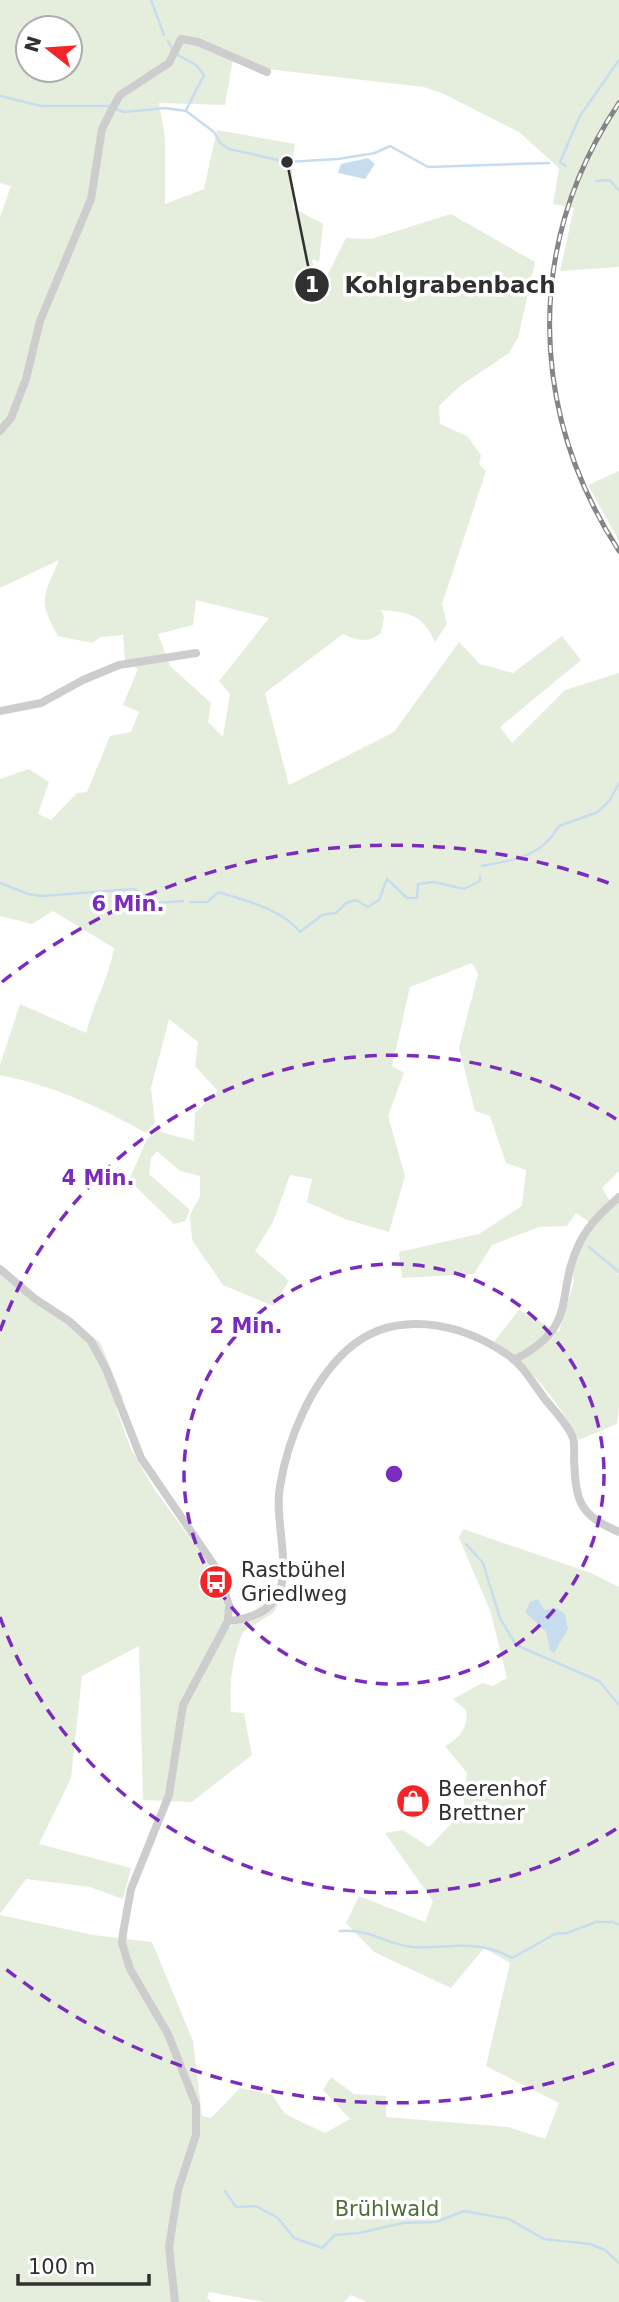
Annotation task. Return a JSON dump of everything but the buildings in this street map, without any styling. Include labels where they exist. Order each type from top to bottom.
[{"type":"street","points":[[0,431],[11,418],[26,379],[40,321],[91,199],[102,130],[120,95],[169,63],[181,39],[198,42],[267,72]]},
{"type":"street","points":[[0,711],[41,703],[83,680],[119,665],[196,653]]},
{"type":"street","points":[[514,1360],[540,1345],[556,1328],[565,1306],[579,1244],[595,1217],[619,1197]]},
{"type":"street","points":[[0,1269],[34,1298],[82,1331],[97,1351],[151,1478],[216,1567],[229,1605],[228,1621],[183,1705],[169,1795],[131,1889],[122,1943],[130,1969],[168,2034],[196,2105],[196,2135],[178,2190],[169,2247],[175,2302]]},
{"type":"street","points":[[228,1621],[240,1621],[268,1607],[280,1590],[285,1572],[279,1489],[282,1473],[313,1392],[349,1349],[383,1330],[424,1322],[440,1324],[470,1336],[514,1360],[574,1439],[576,1495],[585,1512],[619,1532]]},
{"type":"green space","points":[[0,0],[619,0],[619,267],[560,271],[574,208],[553,204],[559,168],[519,132],[444,94],[424,87],[267,69],[233,59],[225,105],[159,103],[165,138],[165,204],[204,189],[217,130],[295,144],[292,160],[293,208],[323,224],[319,262],[312,259],[318,294],[346,238],[371,239],[451,214],[535,262],[518,338],[509,353],[460,386],[439,406],[440,424],[467,436],[481,455],[479,464],[486,471],[442,604],[447,624],[435,642],[426,626],[414,617],[381,610],[384,617],[381,633],[363,640],[343,634],[265,693],[289,785],[394,732],[459,642],[480,664],[513,673],[562,636],[581,660],[500,727],[512,743],[565,690],[619,673],[619,1171],[602,1188],[611,1203],[619,1197],[617,1424],[579,1440],[542,1385],[518,1359],[494,1342],[519,1310],[559,1332],[574,1281],[571,1270],[584,1236],[591,1232],[588,1221],[576,1213],[567,1226],[539,1227],[492,1245],[474,1274],[402,1278],[399,1252],[479,1234],[522,1206],[526,1170],[506,1163],[490,1116],[475,1111],[459,1048],[478,974],[472,963],[410,987],[392,1066],[404,1073],[388,1116],[405,1176],[389,1232],[345,1219],[307,1202],[312,1179],[290,1175],[273,1222],[255,1251],[289,1281],[273,1306],[223,1285],[192,1240],[190,1215],[200,1196],[200,1176],[180,1171],[157,1151],[151,1158],[149,1174],[190,1210],[185,1221],[174,1224],[129,1180],[147,1139],[157,1131],[194,1141],[195,1113],[218,1091],[195,1066],[198,1042],[169,1019],[151,1088],[155,1123],[146,1133],[75,1098],[0,1075],[0,1065],[20,1004],[86,1033],[114,948],[53,911],[32,924],[0,916],[0,779],[29,769],[49,782],[38,814],[51,820],[77,793],[87,792],[110,736],[131,732],[139,712],[123,705],[138,669],[125,661],[123,635],[101,637],[92,643],[58,636],[51,624],[45,598],[59,560],[0,588],[0,217],[11,186],[0,183]],"holes":[[[196,600],[269,618],[219,681],[230,694],[223,737],[208,722],[211,703],[170,666],[158,634],[193,625]]]},
{"type":"green space","points":[[619,471],[619,541],[588,485]]},
{"type":"green space","points":[[0,1274],[38,1305],[100,1342],[123,1398],[116,1408],[131,1449],[153,1487],[207,1562],[222,1595],[229,1628],[265,1603],[273,1591],[284,1595],[273,1613],[243,1632],[234,1662],[230,1691],[231,1712],[244,1713],[252,1755],[192,1802],[143,1800],[139,1646],[82,1676],[71,1778],[39,1844],[131,1868],[123,1899],[90,1887],[26,1879],[0,1914]]},
{"type":"green space","name":"Brühlwald","points":[[463,1529],[591,1573],[619,1587],[619,2302],[367,2302],[351,2295],[344,2302],[265,2302],[209,2292],[207,2298],[212,2302],[0,2302],[0,1915],[93,1935],[152,1942],[193,2041],[202,2116],[211,2118],[240,2088],[272,2095],[285,2114],[325,2133],[350,2119],[323,2090],[331,2077],[354,2094],[386,2096],[386,2117],[508,2127],[545,2139],[559,2103],[486,2066],[510,1963],[484,1948],[451,1988],[374,1952],[346,1923],[359,1896],[425,1922],[433,1901],[385,1833],[403,1830],[429,1847],[463,1811],[467,1773],[445,1746],[459,1736],[467,1716],[466,1710],[453,1699],[482,1683],[493,1686],[507,1678],[490,1610],[459,1538]]},
{"type":"water","points":[[368,158],[375,164],[365,179],[338,173],[341,164]]},
{"type":"water","points":[[538,1599],[544,1610],[556,1608],[565,1614],[568,1629],[554,1653],[550,1650],[546,1632],[525,1612],[530,1602]]},
{"type":"waterway","points":[[151,0],[164,35]]},
{"type":"waterway","points":[[168,41],[173,50]]},
{"type":"waterway","points":[[178,55],[196,65],[204,75],[186,110]]},
{"type":"waterway","points":[[566,166],[560,162],[580,116],[619,60]]},
{"type":"waterway","points":[[0,96],[41,106],[107,106],[124,112],[165,108],[186,111],[214,132],[220,143],[229,149],[287,162],[338,159],[375,153],[390,146],[428,167],[549,163]]},
{"type":"waterway","points":[[596,181],[610,180],[619,191]]},
{"type":"waterway","points":[[482,866],[516,859],[535,851],[559,826],[598,812],[610,800],[619,783]]},
{"type":"waterway","points":[[190,902],[207,902],[219,892],[273,911],[300,932],[322,915],[336,913],[346,903],[356,900],[368,907],[379,900],[387,879],[407,898],[417,898],[418,884],[434,882],[464,889],[480,881],[480,877]]},
{"type":"waterway","points":[[0,883],[28,894],[42,896],[134,889],[157,903],[183,901]]},
{"type":"waterway","points":[[589,1247],[619,1272]]},
{"type":"waterway","points":[[466,1544],[483,1563],[500,1618],[516,1645],[599,1681],[619,1705]]},
{"type":"waterway","points":[[340,1931],[362,1932],[404,1946],[475,1946],[512,1958],[555,1934],[567,1933],[596,1922],[613,1922],[619,1925]]},
{"type":"waterway","points":[[225,2191],[236,2207],[256,2206],[278,2218],[294,2238],[322,2248],[335,2235],[359,2233],[403,2223],[436,2222],[464,2211],[509,2219],[544,2239],[590,2244],[605,2250],[619,2263]]},
{"type":"railway","points":[[619,103],[588,157],[567,212],[554,269],[550,327],[554,384],[567,441],[589,497],[619,551]]},
{"type":"place","name":"Kohlgrabenbach","points":[[287,162]]},
{"type":"place","name":"Rastbühel Griedlweg","points":[[216,1582]]},
{"type":"place","name":"Beerenhof Brettner","points":[[413,1801]]}]
